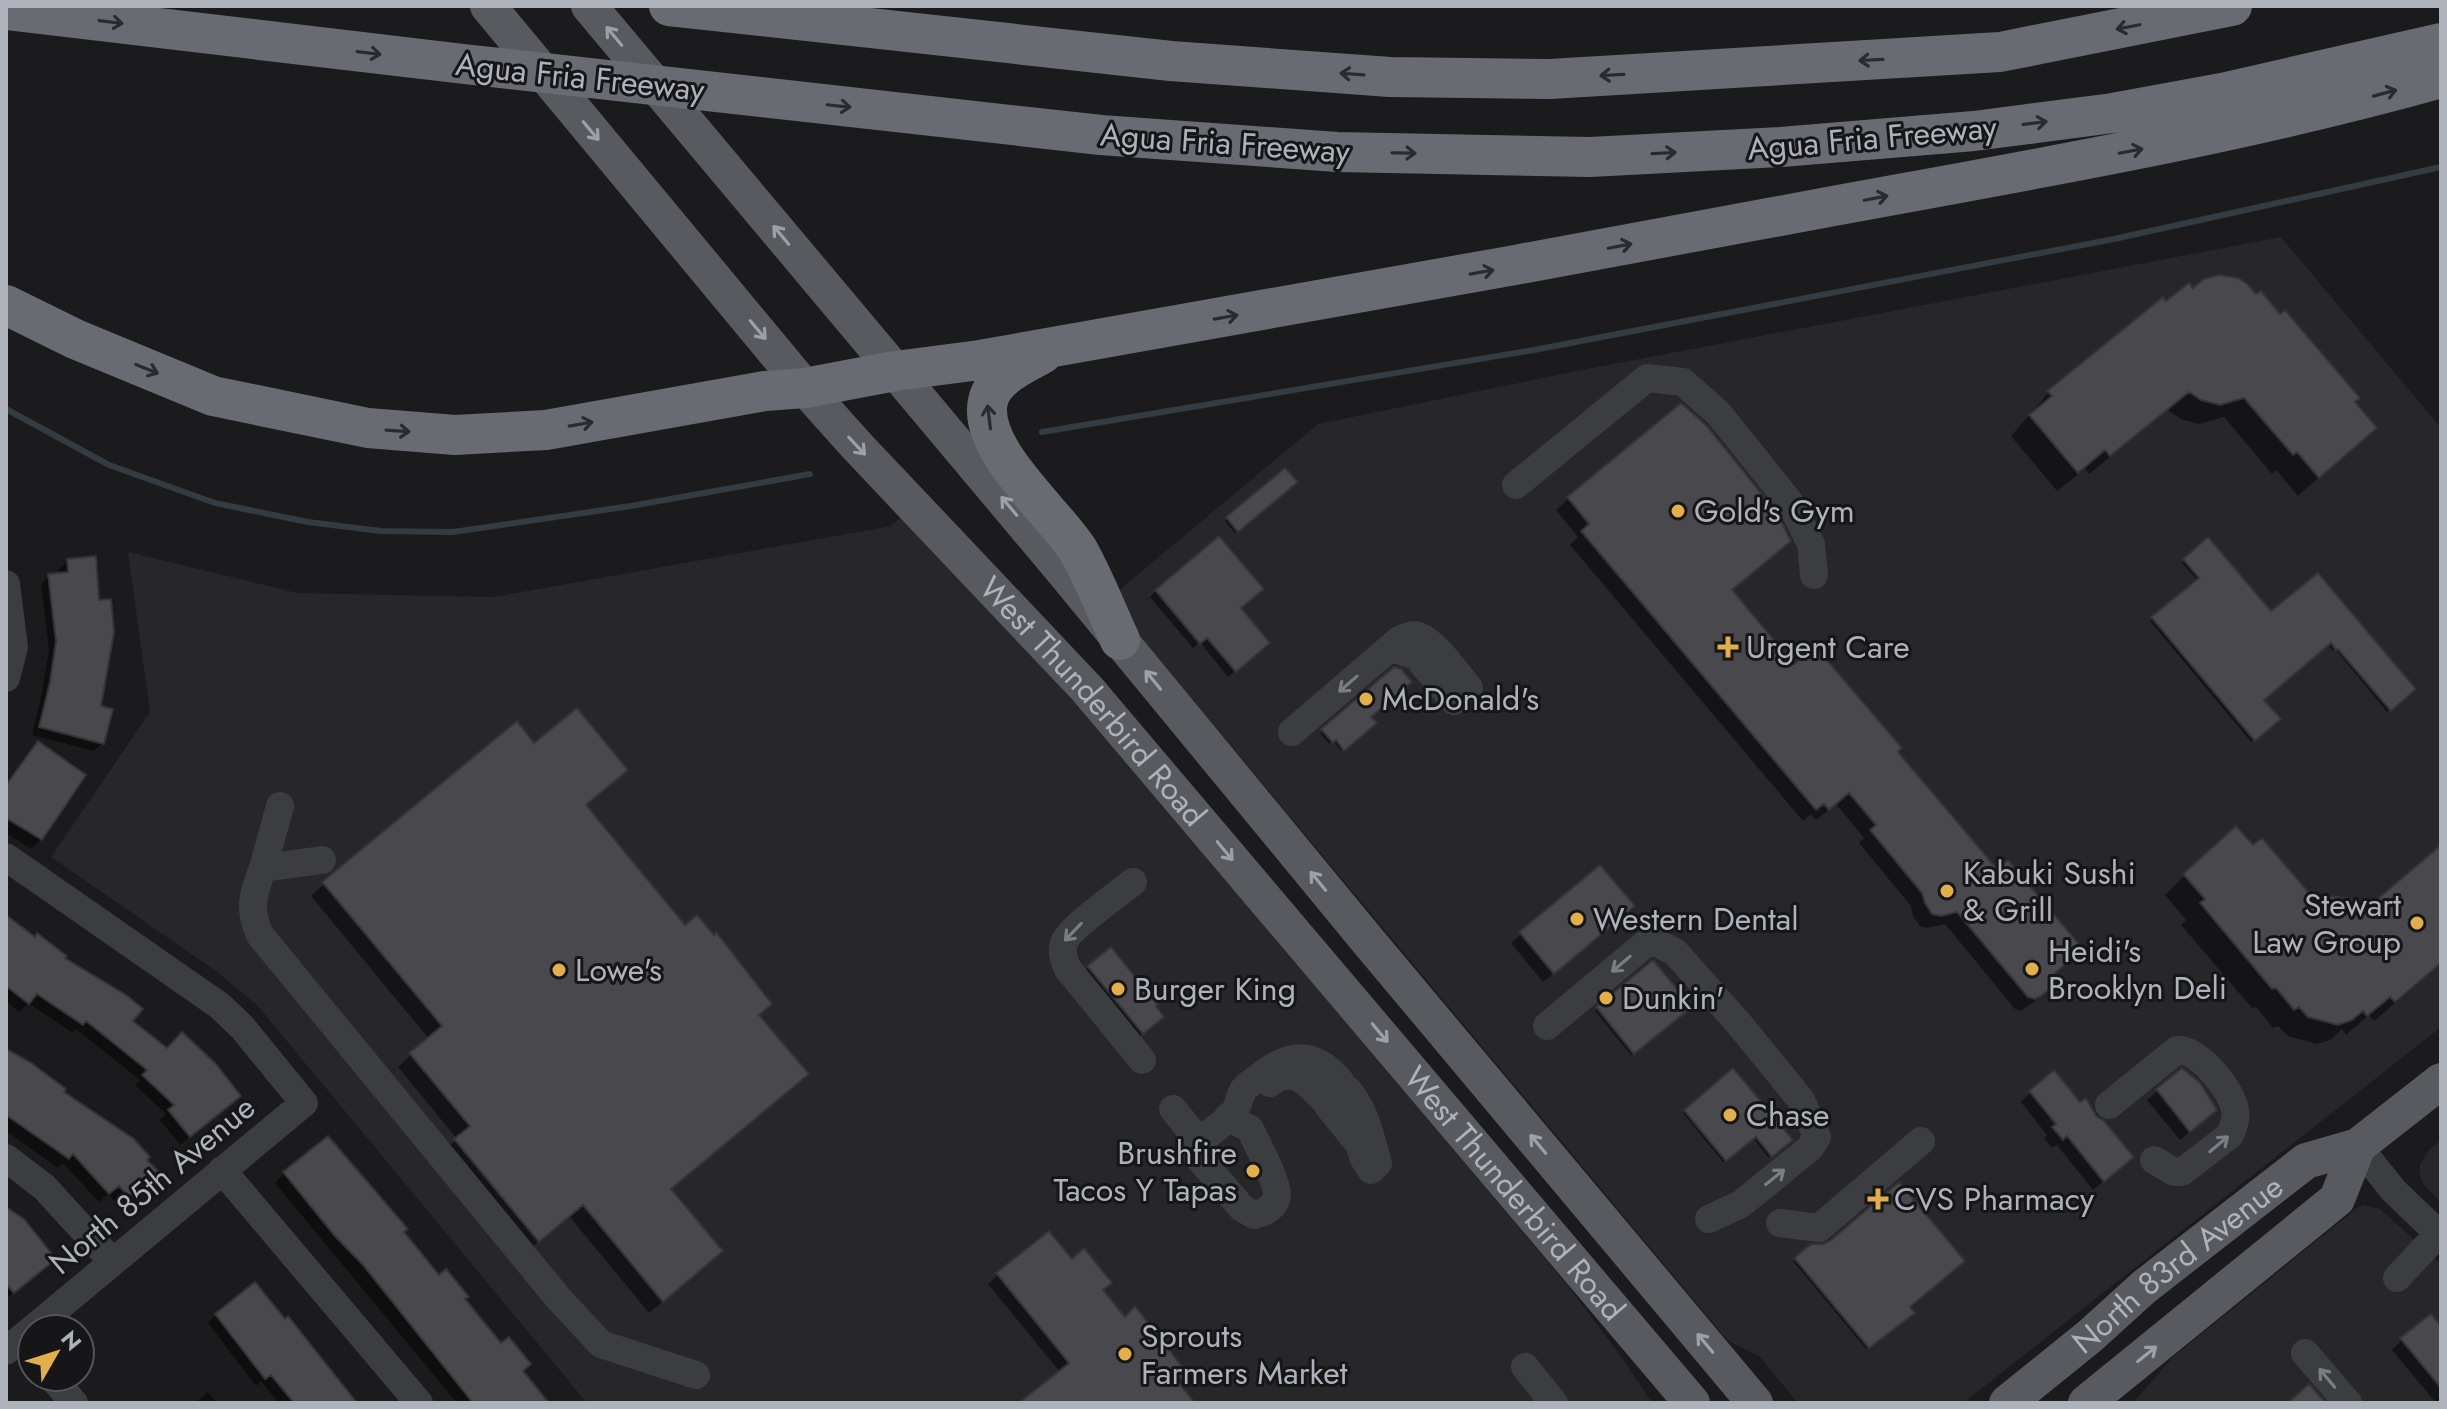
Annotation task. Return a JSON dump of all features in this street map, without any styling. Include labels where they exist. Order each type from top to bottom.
[{"type":"highway","points":[[669,6],[1200,63],[1390,77],[1550,79],[2000,52],[2232,6]]},
{"type":"highway","name":"Agua Fria Freeway","points":[[6,10],[1101,135],[1337,152],[1590,157],[1781,147],[1974,131],[2098,115],[2222,93],[2441,43]]},
{"type":"highway","points":[[6,305],[75,339],[213,396],[368,428],[455,435],[546,430],[765,391],[805,388],[1054,347],[1544,261],[2163,145],[2303,115],[2441,78]]},
{"type":"highway","points":[[1054,347],[1014,370],[992,390],[987,402],[987,423],[999,449],[1077,550],[1120,640]]},
{"type":"main road","name":"West Thunderbird Road","points":[[488,6],[805,388],[1087,689],[1692,1403]]},
{"type":"main road","name":"West Thunderbird Road","points":[[589,6],[1755,1403]]},
{"type":"main road","name":"North 83rd Avenue","points":[[2007,1403],[2090,1336],[2144,1287],[2306,1161],[2358,1146],[2441,1081]]},
{"type":"main road","name":"North 83rd Avenue","points":[[2086,1403],[2337,1199],[2358,1146]]},
{"type":"street","points":[[1516,485],[1647,378],[1683,382],[1719,414],[1791,504],[1811,544],[1814,575]]},
{"type":"street","points":[[6,584],[14,647],[6,678]]},
{"type":"street","points":[[1292,732],[1388,649],[1416,656],[1462,695]]},
{"type":"street","points":[[280,806],[252,895],[252,918],[260,935],[559,1299],[601,1344],[696,1375]]},
{"type":"street","name":"North 85th Avenue","points":[[6,857],[220,1006],[242,1027],[304,1103],[112,1261],[56,1313]]},
{"type":"street","points":[[263,868],[322,860]]},
{"type":"street","points":[[1133,882],[1069,934],[1062,949],[1068,969],[1142,1060]]},
{"type":"street","points":[[1547,1026],[1644,945],[1655,942],[1675,952],[1740,1025],[1801,1100],[1817,1137],[1810,1148],[1741,1204],[1709,1219]]},
{"type":"street","points":[[2109,1105],[2177,1050],[2186,1049],[2194,1053],[2206,1065],[2228,1093],[2235,1110],[2230,1135],[2182,1172],[2174,1172],[2154,1160]]},
{"type":"street","points":[[1232,1114],[1250,1129],[1277,1196],[1268,1210],[1254,1215],[1242,1208],[1193,1151],[1199,1141],[1232,1114],[1244,1089],[1284,1060],[1310,1059],[1329,1068],[1334,1093]]},
{"type":"street","points":[[1173,1109],[1199,1141]]},
{"type":"street","points":[[1780,1223],[1819,1228],[1921,1141]]},
{"type":"street","points":[[2358,1146],[2401,1199],[2439,1235],[2397,1278]]},
{"type":"street","points":[[6,1158],[44,1187],[112,1261]]},
{"type":"street","points":[[222,1170],[419,1403]]},
{"type":"street","points":[[2305,1353],[2348,1403]]},
{"type":"street","points":[[1525,1367],[1554,1403]]},
{"type":"shaded area","points":[[2281,237],[2441,428],[2441,1027],[1963,1403],[1798,1403],[1759,1356],[1728,1341],[1130,625],[1118,591],[1318,424],[1582,370]]},
{"type":"shaded area","points":[[901,517],[1097,726],[1569,1287],[1652,1403],[587,1403],[257,1005],[216,971],[51,857],[150,712],[128,552],[297,593],[494,597],[891,526]]},
{"type":"shaded area","points":[[2441,1140],[2441,1202],[2424,1185],[2420,1164]]},
{"type":"shaded area","points":[[2364,1205],[2380,1209],[2441,1264],[2441,1403],[2133,1403],[2173,1357]]},
{"type":"building","points":[[2219,275],[2238,278],[2256,294],[2261,291],[2280,314],[2285,310],[2360,398],[2355,402],[2377,428],[2319,478],[2297,452],[2293,455],[2244,398],[2220,405],[2201,400],[2189,392],[2110,456],[2105,450],[2078,473],[2029,415],[2052,396],[2047,391],[2163,297],[2166,301],[2189,283],[2193,288],[2204,279]]},
{"type":"building","points":[[1681,403],[1707,426],[1777,513],[1791,541],[1732,590],[1794,664],[1815,646],[1902,748],[1898,752],[1997,869],[2008,860],[2083,949],[2055,973],[2061,980],[2041,996],[2035,999],[2028,997],[1957,912],[1941,916],[1932,914],[1922,893],[1870,830],[1876,825],[1849,793],[1829,810],[1824,804],[1816,810],[1581,531],[1589,524],[1567,497]]},
{"type":"building","points":[[1285,468],[1298,482],[1238,532],[1226,517]]},
{"type":"building","points":[[1219,536],[1264,589],[1241,608],[1270,643],[1236,672],[1207,638],[1200,644],[1155,590]]},
{"type":"building","points":[[2208,537],[2271,611],[2318,573],[2416,689],[2391,711],[2331,643],[2264,700],[2281,719],[2255,741],[2151,617],[2199,578],[2183,559]]},
{"type":"building","points":[[96,556],[99,600],[111,599],[114,632],[101,706],[113,709],[104,744],[39,727],[56,641],[48,574],[68,572],[67,559]]},
{"type":"building","name":"McDonald's","points":[[1394,667],[1401,669],[1412,682],[1371,717],[1377,723],[1344,751],[1336,740],[1333,743],[1321,729]]},
{"type":"building","name":"Lowe's","points":[[577,708],[628,770],[586,805],[685,925],[697,915],[714,935],[716,932],[772,1004],[759,1015],[809,1074],[671,1189],[723,1251],[663,1302],[583,1205],[539,1242],[454,1139],[470,1126],[409,1053],[442,1026],[322,882],[517,721],[534,743]]},
{"type":"building","points":[[38,741],[86,775],[42,840],[6,818],[6,785]]},
{"type":"building","points":[[2236,826],[2253,845],[2262,838],[2316,901],[2332,896],[2349,899],[2367,908],[2441,845],[2441,963],[2395,1002],[2390,997],[2367,1016],[2363,1011],[2352,1020],[2338,1025],[2308,1017],[2299,1007],[2294,1010],[2276,988],[2272,989],[2200,903],[2205,899],[2183,874]]},
{"type":"building","name":"Western Dental","points":[[1600,865],[1635,906],[1554,974],[1519,932]]},
{"type":"building","points":[[6,915],[35,937],[37,933],[67,956],[65,958],[126,995],[143,1009],[133,1021],[167,1048],[182,1032],[215,1063],[241,1096],[190,1137],[168,1110],[174,1105],[142,1075],[147,1070],[86,1021],[83,1025],[37,994],[29,1004],[6,986]]},
{"type":"building","name":"Burger King","points":[[1111,947],[1158,1005],[1164,1017],[1143,1034],[1087,966]]},
{"type":"building","points":[[1653,960],[1692,1007],[1634,1054],[1596,1007]]},
{"type":"building","points":[[6,1049],[30,1062],[66,1089],[64,1092],[134,1139],[158,1171],[129,1197],[119,1186],[109,1194],[73,1154],[69,1159],[6,1115]]},
{"type":"building","name":"Chase","points":[[1733,1068],[1793,1140],[1772,1157],[1756,1137],[1726,1161],[1684,1110]]},
{"type":"building","points":[[2182,1068],[2200,1083],[2217,1110],[2190,1132],[2156,1089]]},
{"type":"building","points":[[2054,1070],[2080,1102],[2086,1098],[2096,1116],[2104,1121],[2134,1157],[2104,1182],[2067,1136],[2063,1140],[2052,1127],[2056,1124],[2029,1091]]},
{"type":"building","points":[[328,1136],[408,1229],[404,1232],[439,1275],[446,1269],[469,1297],[465,1299],[501,1343],[509,1337],[531,1364],[523,1371],[549,1403],[473,1403],[363,1265],[334,1235],[283,1172]]},
{"type":"building","name":"CVS Pharmacy","points":[[1899,1182],[1965,1261],[1910,1307],[1915,1313],[1869,1348],[1794,1258],[1811,1244],[1830,1241]]},
{"type":"building","points":[[6,1207],[24,1219],[56,1259],[14,1293],[6,1284]]},
{"type":"building","points":[[1049,1231],[1072,1259],[1084,1248],[1112,1283],[1103,1290],[1125,1317],[1135,1306],[1187,1373],[1177,1381],[1195,1403],[1019,1403],[1069,1363],[996,1273]]},
{"type":"building","points":[[255,1282],[285,1319],[288,1316],[357,1403],[294,1403],[271,1375],[265,1379],[215,1314]]},
{"type":"building","points":[[2431,1314],[2441,1326],[2441,1388],[2400,1338]]},
{"type":"building","points":[[2309,1384],[2326,1403],[2288,1403]]},
{"type":"waterway","points":[[1042,432],[1534,350],[2114,239],[2441,167]]},
{"type":"waterway","points":[[6,409],[109,465],[215,503],[308,522],[381,531],[453,532],[631,506],[810,474]]},
{"type":"place","name":"Gold's Gym","points":[[1678,511]]},
{"type":"place","name":"Urgent Care","points":[[1728,647]]},
{"type":"place","name":"McDonald's","points":[[1366,699]]},
{"type":"place","name":"Kabuki Sushi & Grill","points":[[1947,891]]},
{"type":"place","name":"Western Dental","points":[[1577,919]]},
{"type":"place","name":"Stewart Law Group","points":[[2417,923]]},
{"type":"place","name":"Heidi's Brooklyn Deli","points":[[2032,969]]},
{"type":"place","name":"Lowe's","points":[[559,970]]},
{"type":"place","name":"Burger King","points":[[1118,989]]},
{"type":"place","name":"Dunkin'","points":[[1606,998]]},
{"type":"place","name":"Chase","points":[[1730,1115]]},
{"type":"place","name":"Brushfire Tacos Y Tapas","points":[[1253,1171]]},
{"type":"place","name":"CVS Pharmacy","points":[[1878,1199]]},
{"type":"place","name":"Sprouts Farmers Market","points":[[1125,1354]]}]
